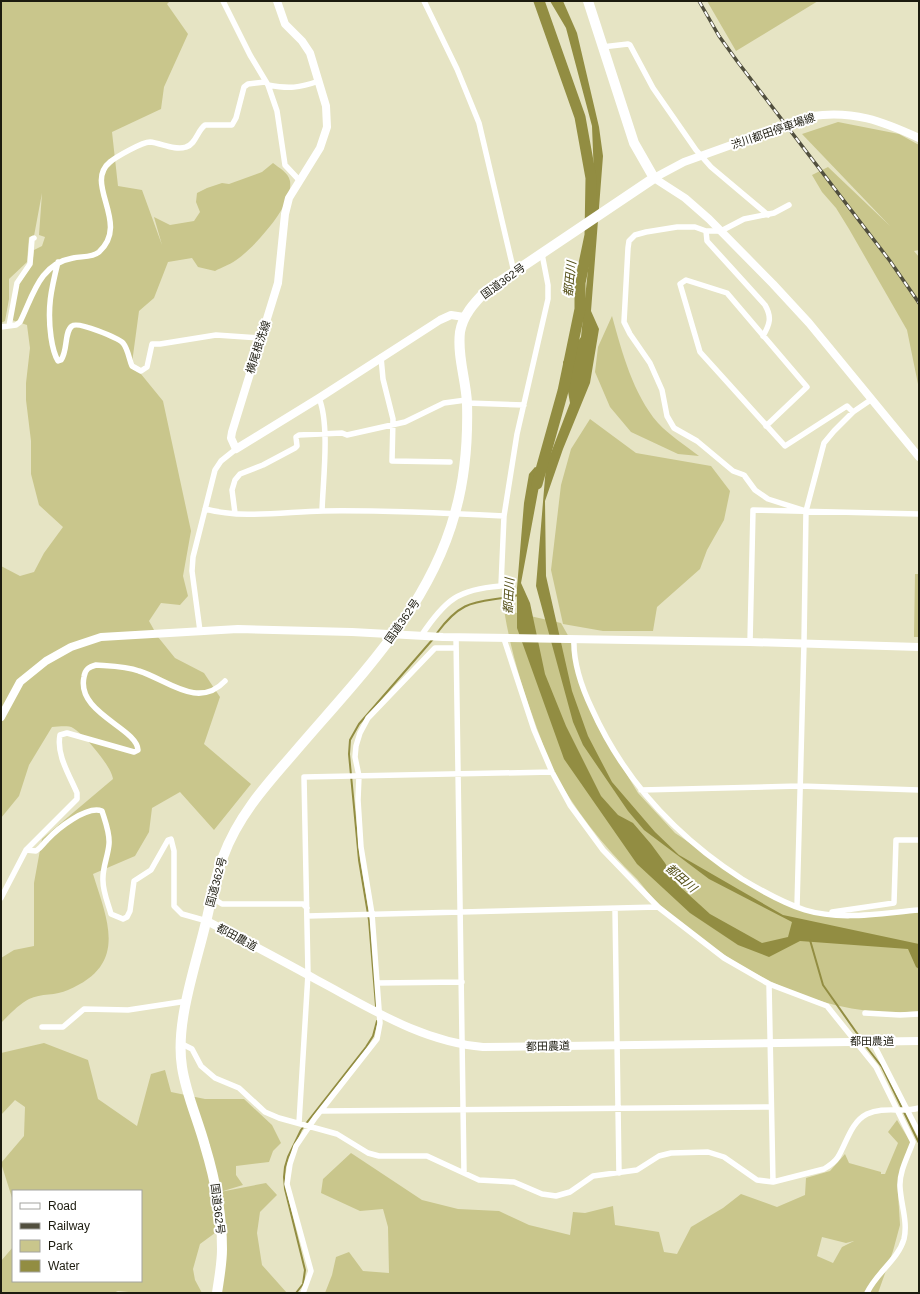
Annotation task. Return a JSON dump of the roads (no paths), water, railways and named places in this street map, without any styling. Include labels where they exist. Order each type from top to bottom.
[{"type":"highway","points":[[588,1],[634,143],[654,178]]},
{"type":"highway","name":"国道362号","points":[[217,1293],[222,1251],[219,1212],[214,1178],[205,1144],[186,1090],[181,1064],[182,1025],[211,897],[222,858],[238,822],[262,790],[394,636],[419,599],[435,567],[455,513],[462,480],[467,442],[467,402],[460,353],[460,333],[464,317],[474,302],[486,291],[559,243],[629,193],[654,178]]},
{"type":"street","points":[[223,1],[266,83],[277,111],[285,165],[300,181]]},
{"type":"street","name":"横尾根洗線","points":[[236,449],[231,438],[232,432],[278,283],[282,258],[285,214],[289,198],[320,148],[327,127],[326,106],[310,53],[302,41],[285,24],[277,1]]},
{"type":"street","points":[[424,1],[456,69],[479,123],[514,272]]},
{"type":"street","points":[[602,47],[630,45],[653,88],[682,127],[696,150],[711,167],[768,215]]},
{"type":"street","points":[[1,327],[16,325],[20,322],[30,298],[41,278],[49,268],[58,262],[72,258],[94,256],[100,252],[110,230],[110,220],[101,190],[100,180],[109,163],[147,142],[184,148],[191,145],[206,125],[232,125],[236,118],[244,87],[248,84],[266,83],[282,88],[298,88],[319,81]]},
{"type":"street","name":"渋川都田停車場線","points":[[654,178],[684,162],[812,116],[826,114],[852,115],[886,123],[919,138]]},
{"type":"street","points":[[654,178],[685,198],[721,230],[809,323],[919,457]]},
{"type":"street","points":[[789,205],[768,215],[744,219],[721,230],[706,232],[695,227],[677,227],[635,235],[629,241],[624,322],[630,334],[650,363],[662,390],[667,416],[674,428],[697,441],[733,471],[744,475],[755,490],[768,499],[806,511]]},
{"type":"street","points":[[706,232],[706,241],[765,305],[770,314],[770,322],[763,336]]},
{"type":"street","points":[[9,326],[17,282],[30,264],[32,239],[34,238]]},
{"type":"street","points":[[424,636],[432,619],[447,602],[464,592],[483,587],[502,586],[504,516],[524,405],[548,299],[548,286],[542,254]]},
{"type":"street","points":[[58,262],[48,311],[52,343],[58,361],[64,356],[68,332],[72,326],[76,324],[83,325],[121,341],[126,347],[132,366],[141,371],[147,367],[152,344],[216,335],[261,338]]},
{"type":"street","points":[[766,426],[807,387],[727,293],[686,280],[680,284],[700,352],[766,426],[785,446],[847,406],[853,412]]},
{"type":"street","points":[[200,631],[192,571],[193,557],[215,470],[221,461],[236,449],[319,398],[440,320],[451,315],[464,317]]},
{"type":"street","points":[[381,357],[383,379],[393,419],[392,461],[450,462]]},
{"type":"street","points":[[319,398],[323,409],[324,433],[322,511]]},
{"type":"street","points":[[797,907],[806,511],[822,449],[834,430],[853,412],[872,399]]},
{"type":"street","points":[[235,513],[232,490],[240,474],[263,465],[295,448],[297,446],[296,437],[299,435],[342,433],[347,435],[393,425],[418,417],[444,404],[467,402],[524,405]]},
{"type":"street","points":[[205,510],[220,513],[259,515],[322,511],[455,513],[504,516]]},
{"type":"street","points":[[750,642],[753,510],[919,514]]},
{"type":"street","points":[[1,717],[20,682],[46,661],[71,647],[101,637],[238,629],[336,631],[394,636],[750,642],[919,647]]},
{"type":"street","points":[[456,637],[464,1172]]},
{"type":"street","points":[[507,638],[534,730],[552,772],[570,805],[590,833],[619,867],[658,907],[724,958],[769,984],[827,1006],[857,1041],[919,1133]]},
{"type":"street","points":[[574,639],[576,661],[589,703],[617,756],[641,790],[664,816],[710,857],[753,885],[797,907],[820,914],[858,916],[919,910]]},
{"type":"street","points":[[305,1125],[321,1111],[377,1039],[380,1023],[371,914],[361,847],[358,776],[355,757],[356,746],[360,733],[368,718],[435,648],[456,648]]},
{"type":"street","points":[[1,898],[26,850],[77,799],[77,793],[62,758],[59,742],[60,735],[67,733],[134,752],[138,750],[134,740],[98,712],[86,697],[83,680],[85,672],[89,667],[96,665],[139,670],[181,691],[209,691],[219,687],[224,681]]},
{"type":"street","points":[[303,1293],[311,1271],[287,1184],[290,1164],[305,1125],[308,974],[304,777],[552,772]]},
{"type":"street","points":[[641,790],[800,786],[919,790]]},
{"type":"street","points":[[26,850],[36,851],[55,833],[74,819],[94,809],[100,810],[102,811],[104,817],[109,844],[104,864],[103,882],[111,914],[122,919],[127,917],[130,911],[134,881],[151,870],[170,839],[174,851],[174,906],[182,914],[206,921]]},
{"type":"street","points":[[820,914],[894,904],[896,840],[919,840]]},
{"type":"street","points":[[211,897],[222,904],[303,904],[307,908]]},
{"type":"street","points":[[307,916],[658,907]]},
{"type":"street","points":[[615,909],[619,1173]]},
{"type":"street","name":"都田農道","points":[[206,921],[379,1013],[437,1039],[463,1045],[483,1047],[919,1041]]},
{"type":"street","points":[[377,983],[462,982]]},
{"type":"street","points":[[769,984],[773,1182]]},
{"type":"street","points":[[42,1027],[63,1027],[84,1009],[128,1010],[187,1001]]},
{"type":"street","points":[[865,1012],[900,1016],[919,1014]]},
{"type":"street","points":[[868,1293],[872,1283],[900,1248],[905,1232],[900,1186],[901,1176],[913,1142],[903,1110],[870,1041]]},
{"type":"street","points":[[182,1044],[192,1049],[201,1066],[215,1078],[239,1088],[265,1112],[279,1118],[337,1134],[368,1153],[379,1156],[427,1156],[479,1180],[514,1182],[542,1194],[556,1196],[570,1192],[593,1176],[637,1170],[659,1156],[671,1153],[708,1152],[724,1157],[757,1180],[773,1182],[824,1169],[838,1158],[849,1134],[860,1119],[875,1111],[919,1108]]},
{"type":"street","points":[[321,1111],[618,1107],[771,1107]]},
{"type":"water","points":[[550,1],[563,1],[577,33],[599,127],[603,156],[591,311],[599,329],[590,383],[563,449],[545,501],[546,576],[572,691],[588,736],[612,782],[655,832],[679,855],[783,915],[919,944],[919,969],[916,967],[908,949],[800,941],[769,957],[738,945],[690,913],[637,864],[564,759],[517,628],[517,588],[524,503],[529,474],[535,467],[542,470],[521,583],[530,603],[545,674],[566,726],[601,796],[618,815],[633,823],[665,863],[677,884],[710,914],[762,943],[788,937],[792,922],[709,879],[644,830],[628,811],[583,745],[573,722],[536,586],[546,466],[570,403],[563,362],[581,337],[595,202],[592,126],[566,28]]},
{"type":"waterway","name":"都田川","points":[[537,484],[563,391],[580,309],[580,283],[590,235],[591,178],[580,117],[539,1]]},
{"type":"waterway","points":[[437,633],[456,612],[465,607],[474,603],[519,595]]},
{"type":"waterway","points":[[376,1006],[369,920],[359,860],[349,754],[350,740],[359,724],[433,639]]},
{"type":"waterway","points":[[810,940],[823,985],[861,1039]]},
{"type":"waterway","points":[[296,1293],[303,1284],[305,1270],[285,1189],[285,1167],[288,1157],[301,1130],[366,1047],[373,1036],[377,1021]]},
{"type":"waterway","points":[[865,1045],[882,1067],[919,1143]]},
{"type":"railway","points":[[699,1],[719,36],[737,61],[890,261],[919,303]]}]
